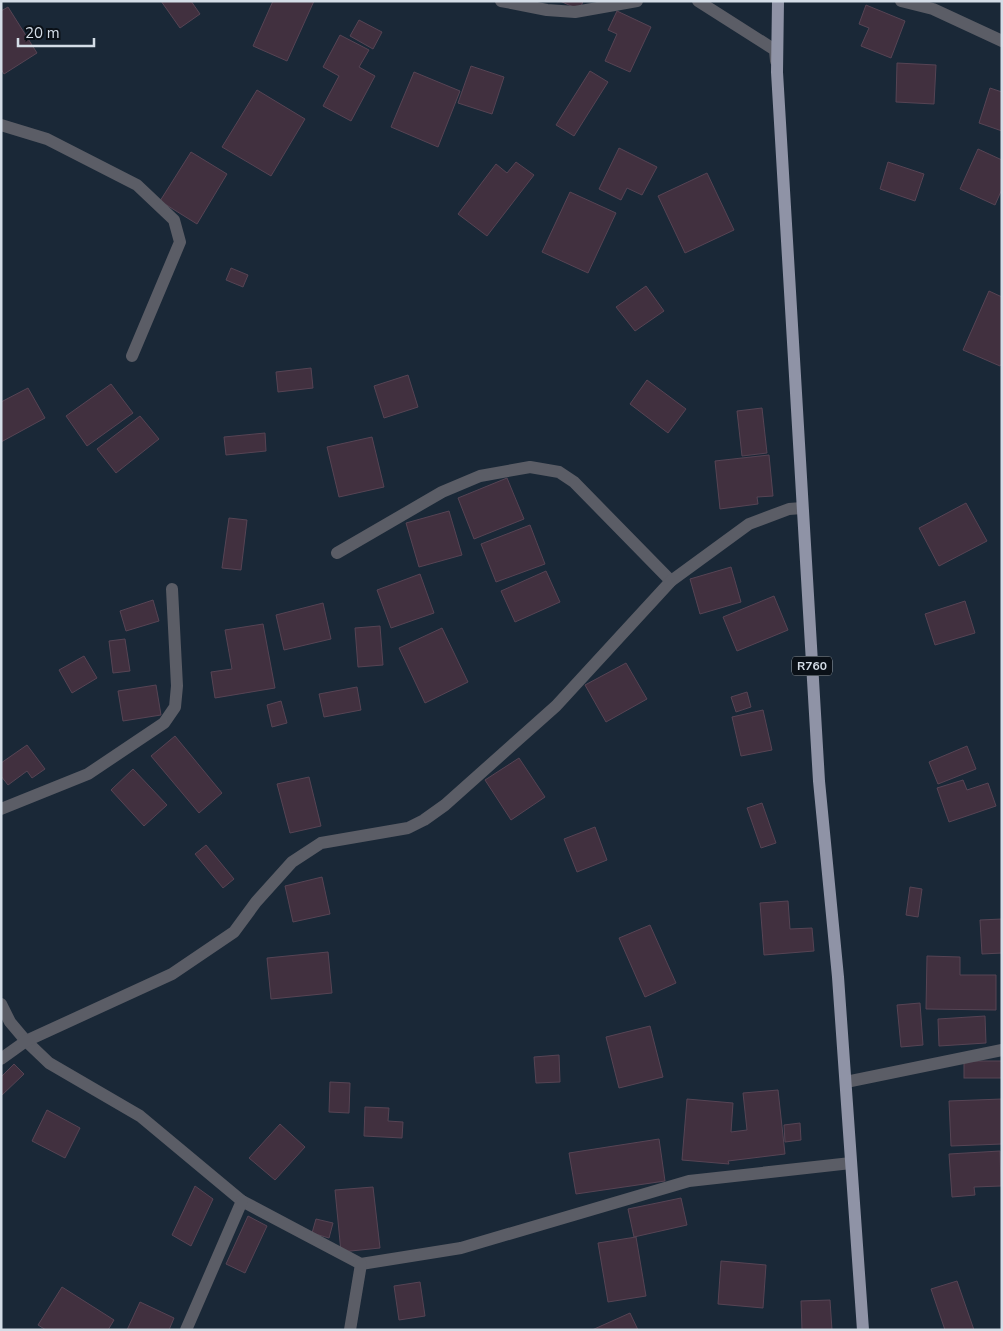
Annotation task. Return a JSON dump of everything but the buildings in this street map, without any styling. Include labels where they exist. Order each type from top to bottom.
[{"type":"main road","name":"R760","points":[[778,1],[777,72],[819,781],[838,977],[863,1330]]},
{"type":"street","points":[[501,1],[547,10],[574,12],[637,1]]},
{"type":"street","points":[[698,1],[775,50],[777,72]]},
{"type":"street","points":[[901,1],[933,9],[999,38]]},
{"type":"street","points":[[1,125],[47,139],[137,185],[174,220],[180,242],[132,356]]},
{"type":"street","points":[[337,554],[442,492],[461,483],[480,476],[530,468],[559,472],[574,482],[671,581]]},
{"type":"street","points":[[1,1059],[26,1041],[172,974],[234,932],[256,902],[292,862],[321,843],[408,828],[424,820],[445,805],[556,706],[671,581],[748,524],[789,509],[802,508]]},
{"type":"street","points":[[1,810],[88,774],[164,723],[175,707],[177,686],[172,589]]},
{"type":"street","points":[[1,1004],[10,1022],[26,1041],[49,1063],[140,1116],[242,1201],[361,1264],[461,1248],[689,1181],[851,1163]]},
{"type":"street","points":[[846,1082],[1002,1050]]},
{"type":"street","points":[[186,1330],[242,1201]]},
{"type":"street","points":[[350,1330],[361,1264]]}]
